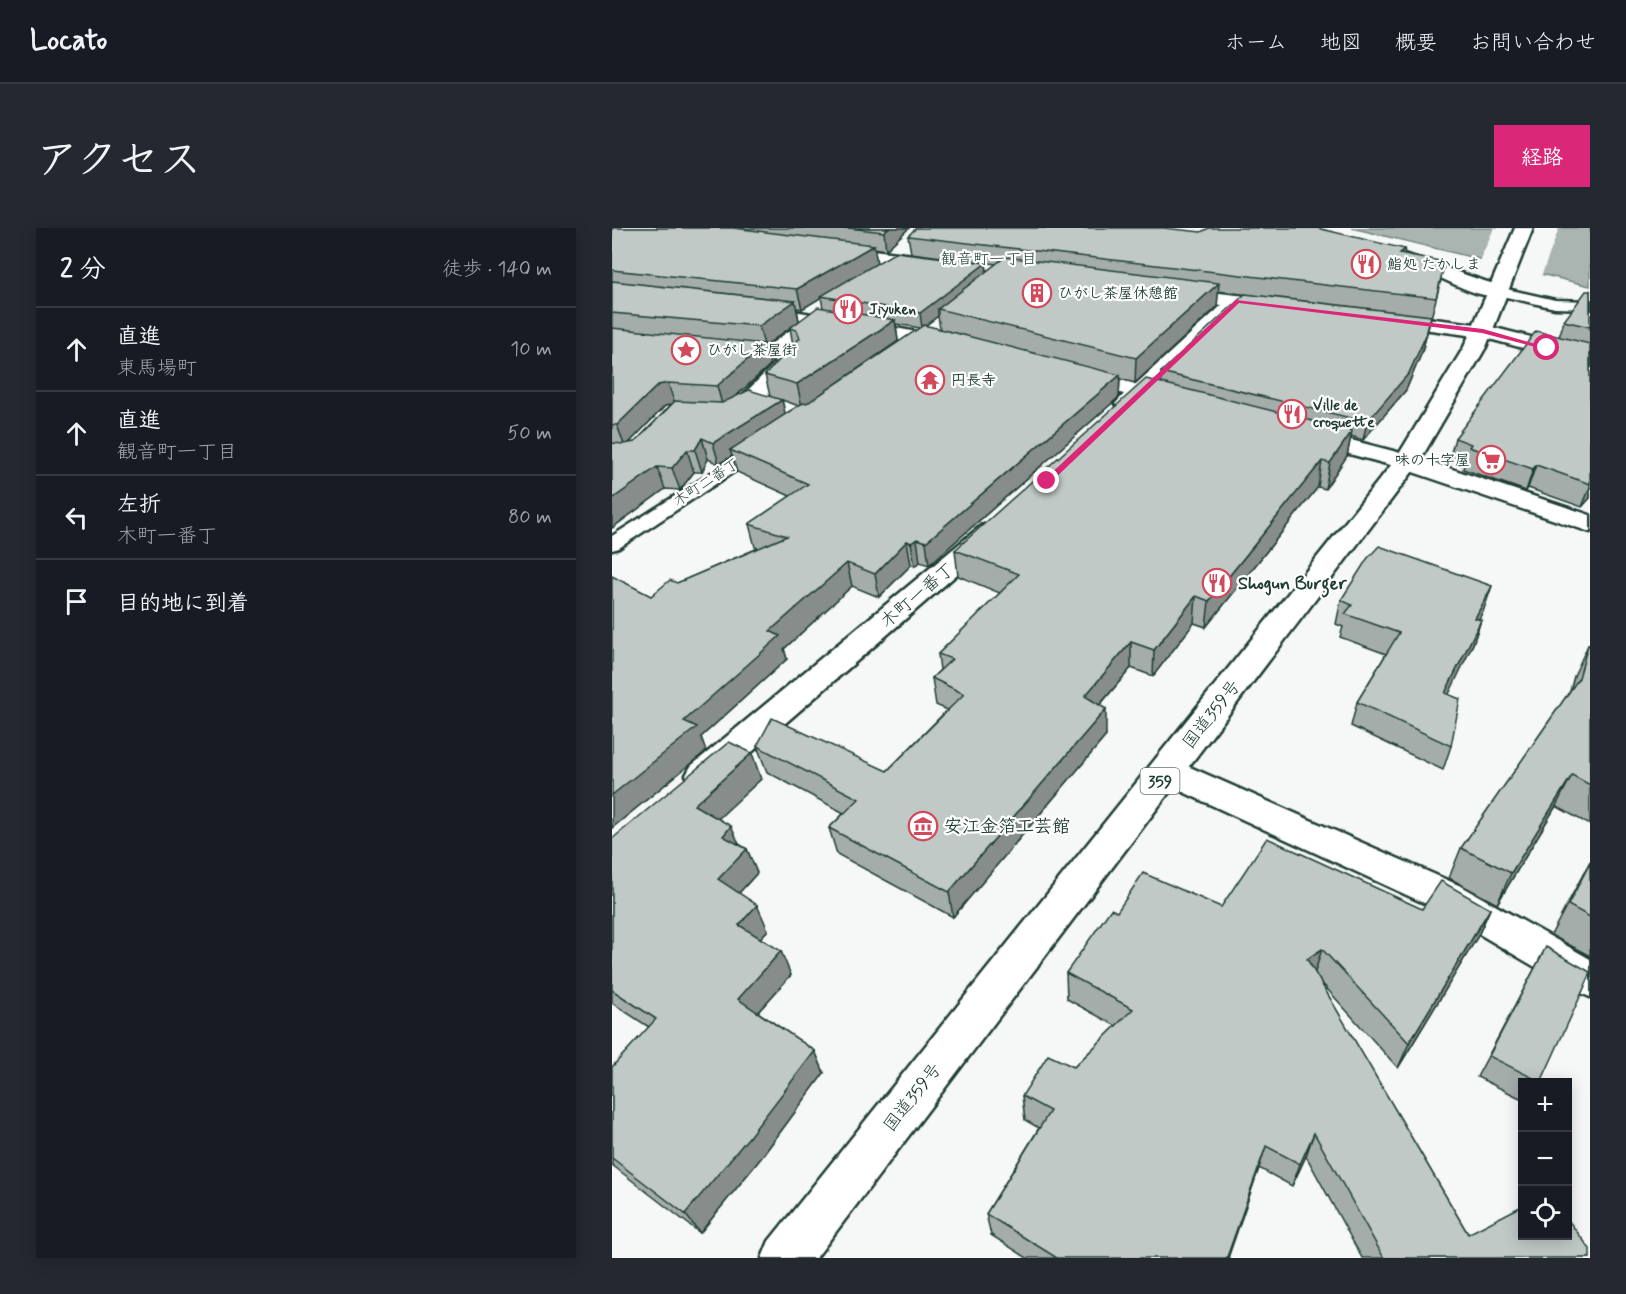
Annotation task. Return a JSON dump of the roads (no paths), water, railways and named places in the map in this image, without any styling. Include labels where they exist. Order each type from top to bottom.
[{"type":"main road","name":"国道359号","points":[[786,1258],[1407,462],[1483,331],[1524,228]]},
{"type":"main road","points":[[889,263],[909,242]]},
{"type":"main road","points":[[809,249],[889,263],[944,265]]},
{"type":"main road","points":[[1382,255],[1439,270],[1468,284],[1500,287]]},
{"type":"main road","points":[[1156,291],[1296,308]]},
{"type":"main road","points":[[1106,424],[1238,301]]},
{"type":"main road","points":[[772,354],[815,312],[928,334],[969,348]]},
{"type":"main road","points":[[1366,317],[1483,331],[1590,359]]},
{"type":"main road","points":[[894,357],[928,334]]},
{"type":"main road","points":[[729,417],[761,404],[792,358],[749,352]]},
{"type":"main road","points":[[1060,371],[1196,406]]},
{"type":"main road","points":[[1284,429],[1407,462],[1590,524]]},
{"type":"main road","name":"木町一番丁","points":[[684,791],[1013,511]]},
{"type":"main road","points":[[1167,770],[1450,898],[1590,979]]},
{"type":"lane","points":[[1500,287],[1555,304],[1590,305]]},
{"type":"lane","points":[[758,310],[815,312]]},
{"type":"lane","name":"木町二番丁","points":[[612,544],[776,436]]},
{"type":"place","name":"鮨処 たかしま","points":[[1366,264]]},
{"type":"place","name":"ひがし茶屋休憩館","points":[[1037,293]]},
{"type":"place","name":"Jiyuken","points":[[848,309]]},
{"type":"place","name":"ひがし茶屋街","points":[[686,350]]},
{"type":"place","name":"円長寺","points":[[930,380]]},
{"type":"place","name":"Ville de croquette","points":[[1292,414]]},
{"type":"place","name":"味の十字屋","points":[[1491,460]]},
{"type":"place","name":"Shogun Burger","points":[[1217,583]]},
{"type":"place","name":"安江金箔工芸館","points":[[923,826]]},
{"type":"district","name":"観音町一丁目","points":[[989,258]]}]
